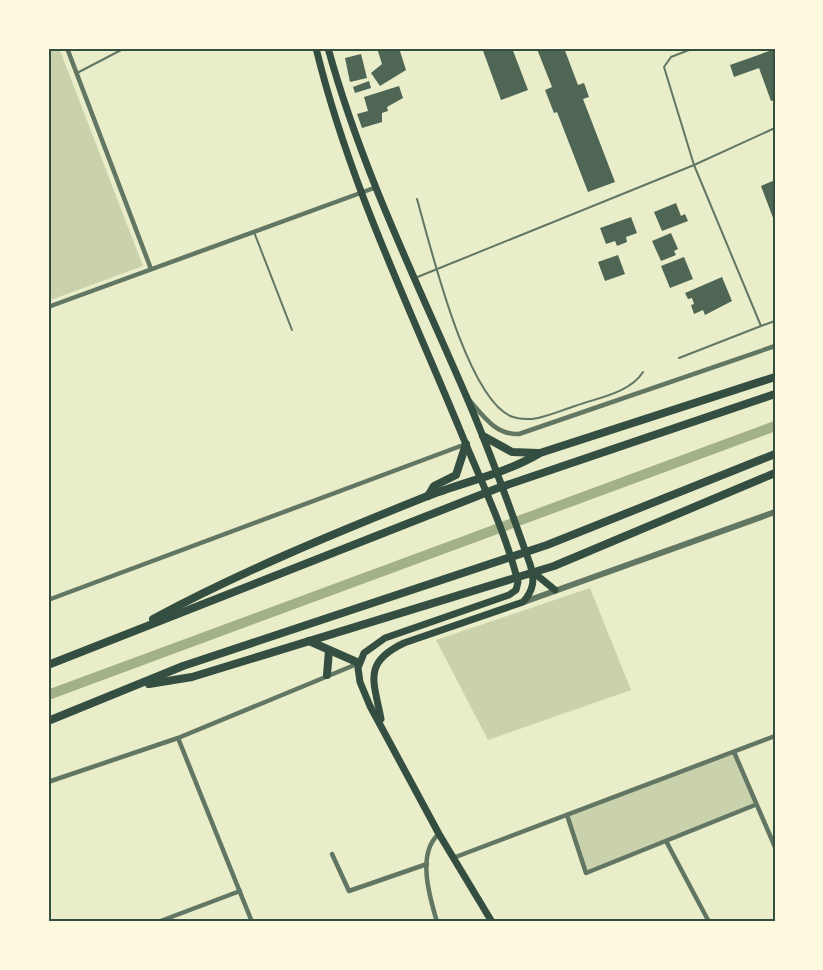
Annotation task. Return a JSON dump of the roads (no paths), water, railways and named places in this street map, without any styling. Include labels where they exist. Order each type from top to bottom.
[{"type":"highway","points":[[118,638],[203,592],[428,496],[498,475],[540,453],[775,377]]},
{"type":"highway","points":[[48,665],[498,488],[775,394]]},
{"type":"highway","points":[[483,436],[512,452],[540,453]]},
{"type":"highway","points":[[428,496],[434,486],[456,475],[466,444]]},
{"type":"highway","points":[[48,721],[183,666],[547,545],[775,454]]},
{"type":"highway","points":[[135,687],[192,677],[515,573],[577,558],[775,473]]},
{"type":"highway","points":[[309,641],[359,663]]},
{"type":"highway","points":[[327,675],[329,650]]},
{"type":"main road","points":[[316,48],[330,106],[362,192],[481,481],[518,586],[512,593],[391,635],[370,648],[359,663],[364,692],[439,834],[492,922]]},
{"type":"main road","points":[[328,48],[343,102],[374,188],[412,279],[483,436],[532,568],[531,591],[523,602],[404,643],[387,652],[377,664],[373,679],[382,724]]},
{"type":"main road","points":[[532,568],[555,590]]},
{"type":"street","points":[[67,48],[151,269]]},
{"type":"street","points":[[48,307],[374,188]]},
{"type":"street","points":[[467,398],[495,428],[503,432],[519,434],[775,346]]},
{"type":"street","points":[[48,600],[466,444]]},
{"type":"street","points":[[523,602],[775,512]]},
{"type":"street","points":[[48,782],[178,738],[359,663]]},
{"type":"street","points":[[453,858],[775,736]]},
{"type":"street","points":[[178,738],[252,922]]},
{"type":"street","points":[[734,752],[755,806],[775,847]]},
{"type":"street","points":[[567,815],[586,873],[755,806]]},
{"type":"street","points":[[437,922],[430,898],[427,864],[428,850],[439,834]]},
{"type":"street","points":[[666,841],[709,922]]},
{"type":"street","points":[[332,854],[349,891],[427,864]]},
{"type":"street","points":[[158,922],[240,891]]},
{"type":"lane","points":[[76,73],[125,48]]},
{"type":"lane","points":[[694,48],[671,57],[664,67],[694,165],[761,326]]},
{"type":"lane","points":[[412,279],[694,165],[775,128]]},
{"type":"lane","points":[[417,199],[449,310],[470,363],[493,400],[507,414],[520,419],[543,416],[631,385],[643,372]]},
{"type":"lane","points":[[254,232],[292,330]]},
{"type":"lane","points":[[679,358],[775,321]]},
{"type":"waterway","points":[[48,695],[775,426]]}]
